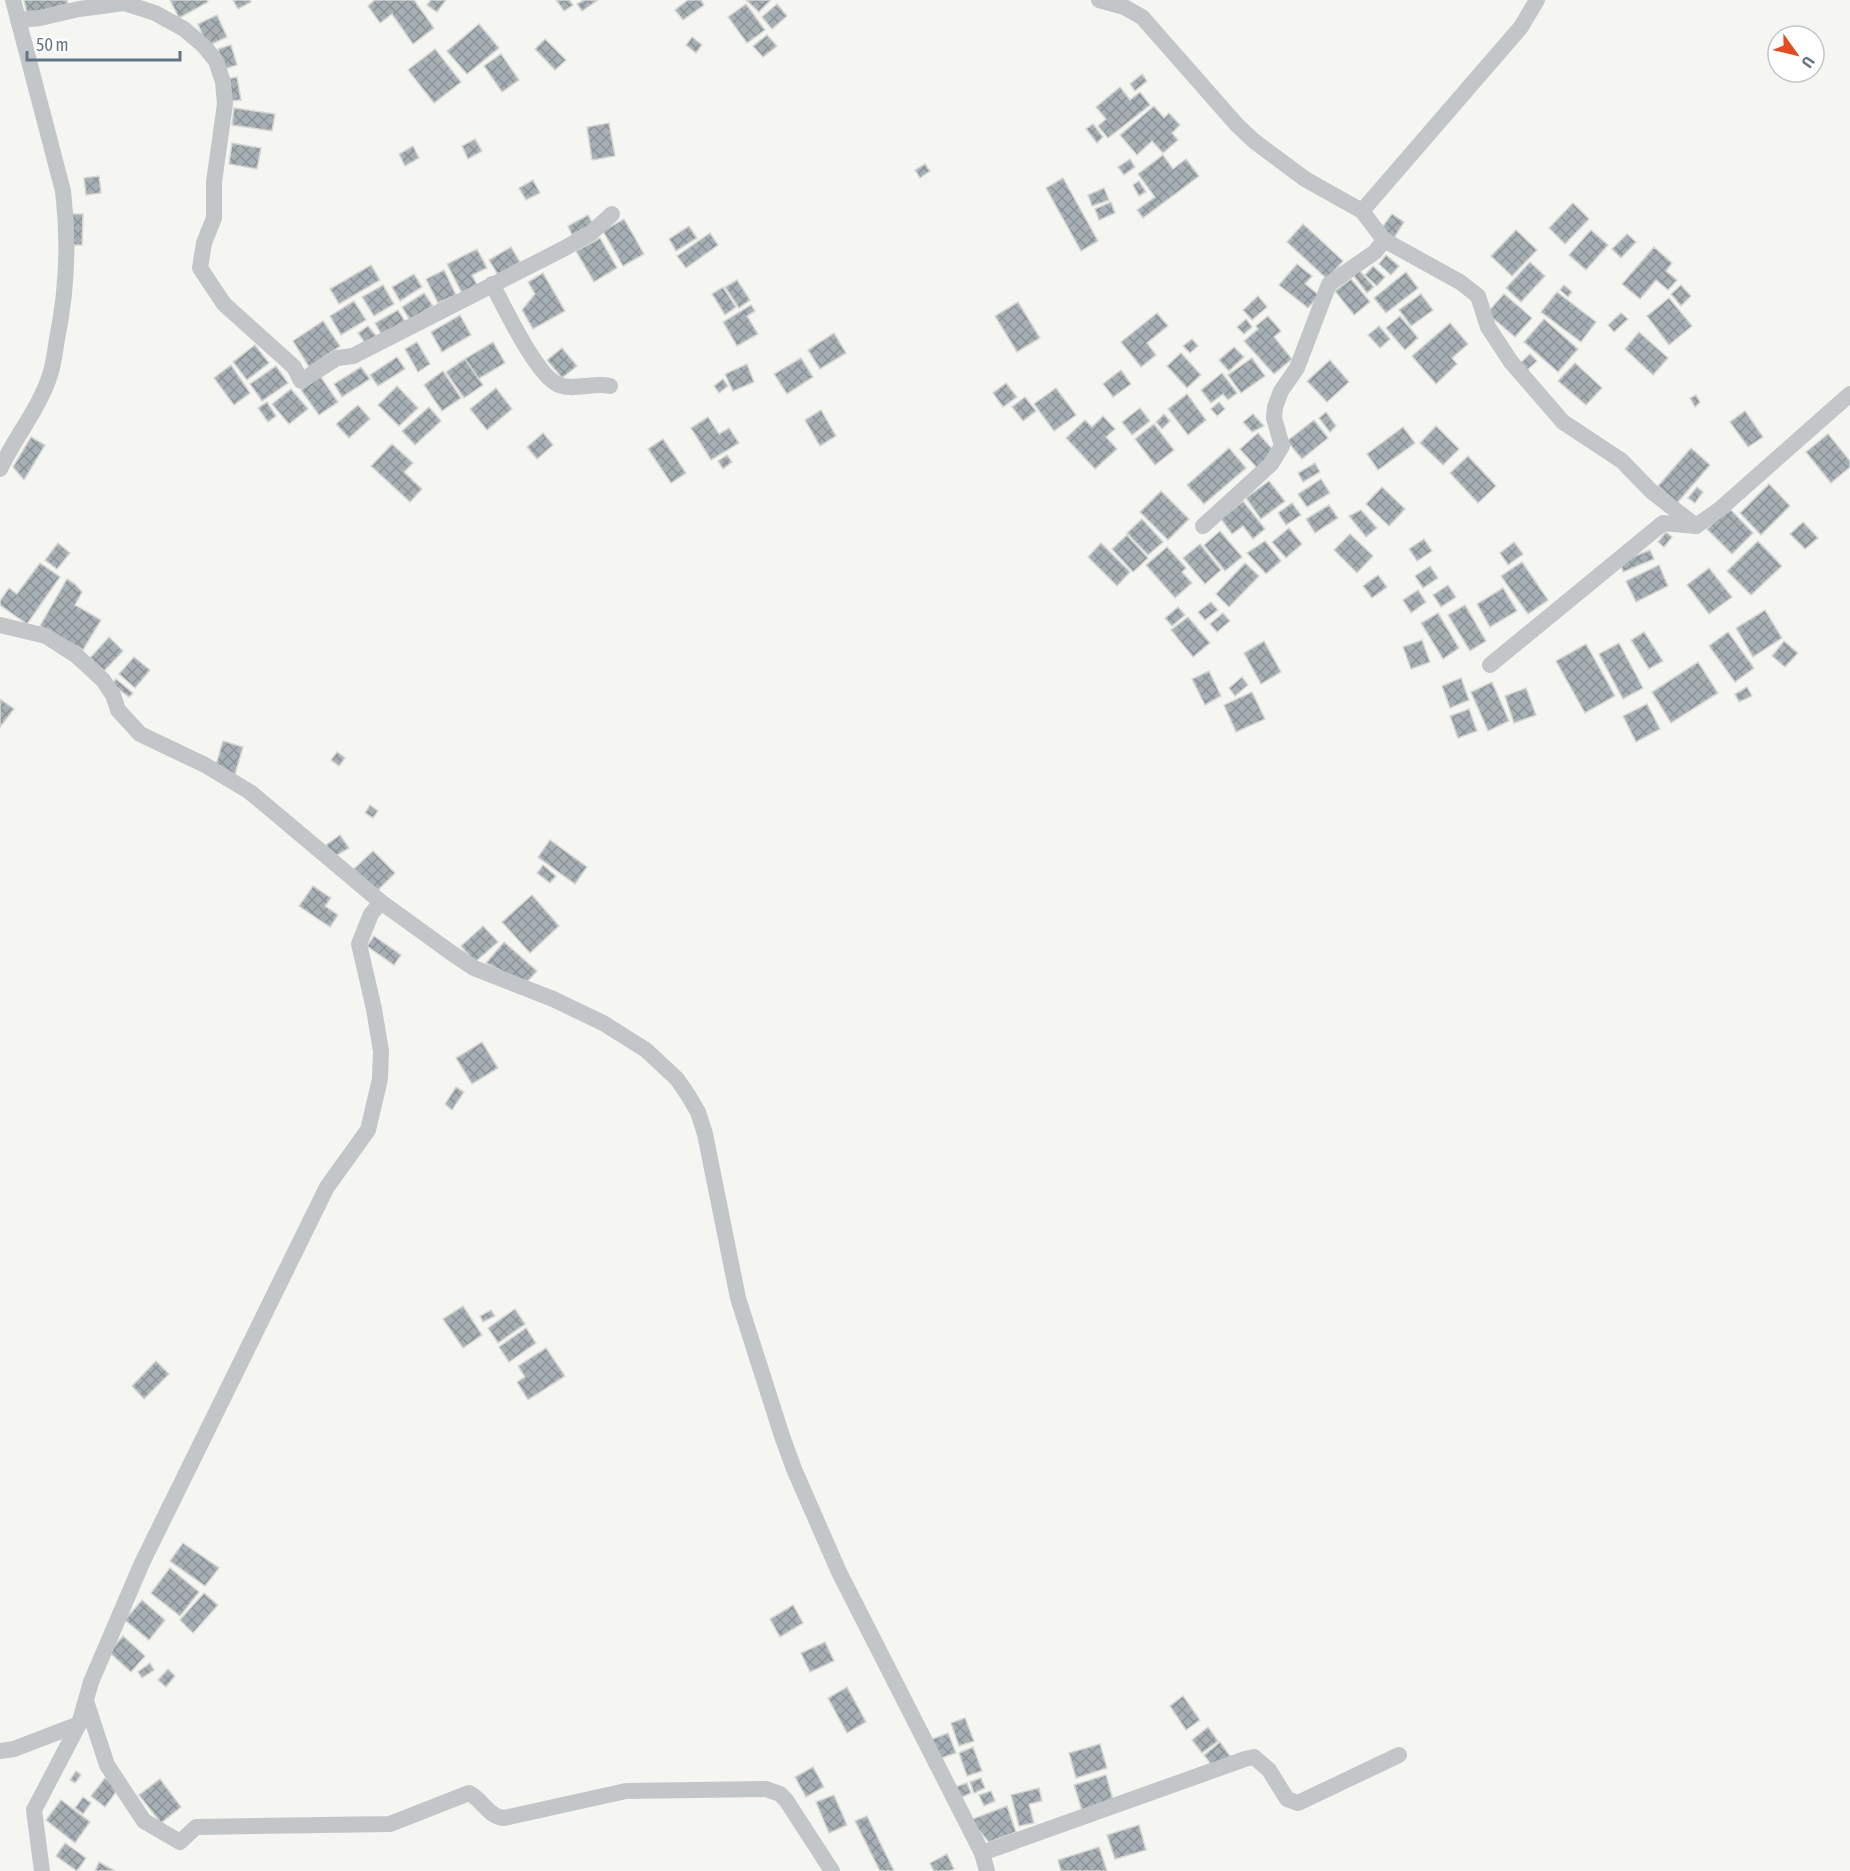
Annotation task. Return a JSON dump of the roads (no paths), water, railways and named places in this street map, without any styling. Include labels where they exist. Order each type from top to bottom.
[{"type":"street","points":[[0,469],[50,375],[62,315],[66,261],[66,217],[63,191],[13,0]]},
{"type":"street","points":[[1100,0],[1124,7],[1142,17],[1237,125],[1254,141],[1305,179],[1362,212],[1384,240],[1460,282],[1478,296],[1488,327],[1511,362],[1563,422],[1622,461],[1652,491],[1696,526]]},
{"type":"street","points":[[1362,212],[1521,27],[1538,0]]},
{"type":"street","points":[[18,20],[124,3],[155,13],[183,29],[204,46],[216,61],[223,82],[225,104],[214,182],[214,218],[204,243],[200,268],[224,304],[294,367],[301,381],[336,358],[353,356],[591,233],[612,214]]},
{"type":"street","points":[[1203,526],[1278,455],[1282,446],[1274,418],[1275,407],[1281,391],[1297,368],[1329,284],[1375,252],[1384,240]]},
{"type":"street","points":[[492,284],[536,363],[552,381],[571,388],[610,386]]},
{"type":"street","points":[[1490,664],[1663,523],[1696,526],[1720,509],[1850,394]]},
{"type":"street","points":[[0,625],[45,636],[77,656],[103,680],[113,695],[118,710],[140,734],[206,765],[250,792],[381,902],[474,968],[553,999],[624,1035],[663,1065],[688,1095],[698,1112],[709,1152],[738,1298],[794,1469],[839,1572],[982,1853],[987,1871]]},
{"type":"street","points":[[42,1871],[34,1810],[79,1724],[91,1683],[142,1563],[327,1187],[369,1130],[380,1079],[381,1051],[360,944],[371,914],[381,902]]},
{"type":"street","points":[[86,1701],[107,1765],[144,1821],[180,1842],[196,1827],[390,1824],[464,1794],[473,1795],[493,1815],[504,1818],[626,1791],[766,1789],[780,1794],[786,1800],[832,1871]]},
{"type":"street","points":[[0,1751],[14,1749],[79,1724]]},
{"type":"street","points":[[982,1853],[1245,1759],[1254,1757],[1264,1764],[1287,1799],[1298,1803],[1399,1755]]}]
